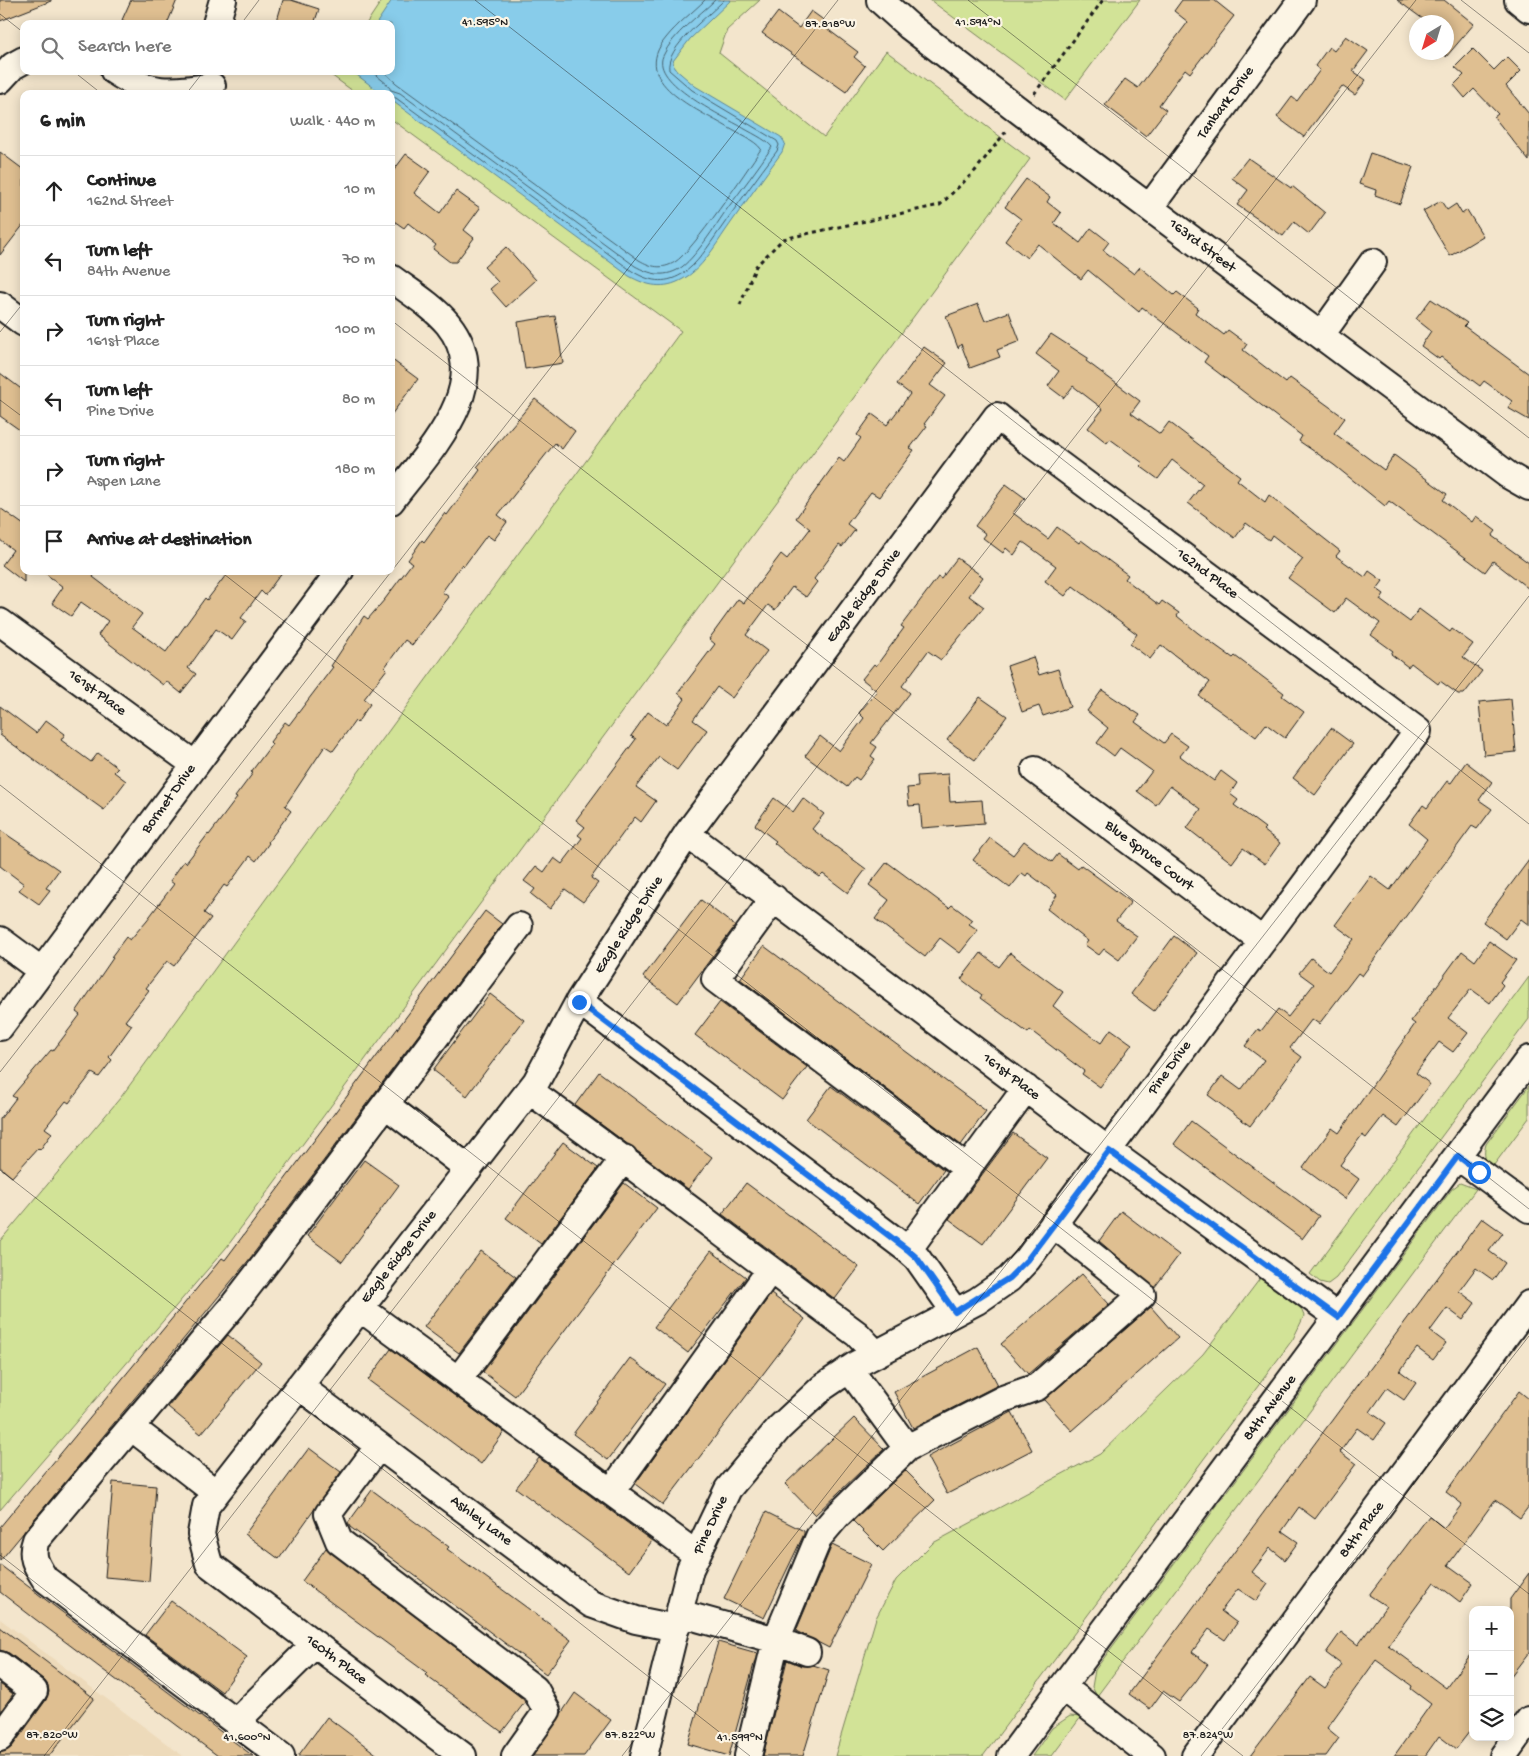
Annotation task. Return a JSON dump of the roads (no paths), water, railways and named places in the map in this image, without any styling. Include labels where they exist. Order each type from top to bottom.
[{"type":"street","points":[[217,20],[223,0]]},
{"type":"street","name":"163rd Street","points":[[880,0],[910,27],[1021,112],[1508,475],[1529,487]]},
{"type":"street","name":"Tanbark Drive","points":[[1150,207],[1302,0]]},
{"type":"street","points":[[1518,0],[1529,9]]},
{"type":"street","points":[[0,80],[13,66],[20,62]]},
{"type":"street","points":[[121,75],[152,90]]},
{"type":"street","points":[[187,90],[212,84]]},
{"type":"street","points":[[1321,335],[1373,262]]},
{"type":"street","points":[[395,281],[433,309],[447,324],[457,338],[463,355],[465,374],[463,392],[456,410],[395,495]]},
{"type":"street","points":[[0,305],[20,320]]},
{"type":"street","name":"162nd Place","points":[[998,416],[1028,442],[1418,731]]},
{"type":"street","name":"Eagle Ridge Drive","points":[[209,1564],[201,1534],[206,1506],[530,1091],[579,1002],[687,834],[998,416]]},
{"type":"street","name":"Bormet Drive","points":[[0,1027],[194,764],[337,575]]},
{"type":"street","name":"161st Place","points":[[0,622],[194,764]]},
{"type":"street","name":"Pine Drive","points":[[650,1755],[690,1569],[728,1489],[779,1428],[823,1387],[849,1369],[955,1312],[1009,1278],[1027,1260],[1418,731]]},
{"type":"street","name":"Blue Spruce Court","points":[[1035,770],[1262,941]]},
{"type":"street","name":"161st Place","points":[[687,834],[1109,1151],[1338,1317]]},
{"type":"street","points":[[774,898],[715,979],[968,1169]]},
{"type":"street","points":[[281,1756],[45,1579],[35,1563],[32,1551],[36,1540],[237,1300],[386,1105],[519,926]]},
{"type":"street","points":[[0,940],[42,971]]},
{"type":"street","points":[[579,1002],[908,1250],[917,1258],[955,1312]]},
{"type":"street","name":"84th Avenue","points":[[1012,1756],[1529,1060]]},
{"type":"street","points":[[908,1250],[1026,1088]]},
{"type":"street","points":[[530,1091],[624,1158],[690,1210],[856,1334],[876,1354]]},
{"type":"street","points":[[386,1105],[469,1168]]},
{"type":"street","points":[[1458,1156],[1529,1209]]},
{"type":"street","points":[[458,1380],[624,1158]]},
{"type":"street","points":[[748,1756],[776,1640],[818,1538],[836,1517],[907,1448],[1004,1399],[1037,1387],[1142,1295],[1053,1224]]},
{"type":"street","points":[[611,1492],[770,1270]]},
{"type":"street","name":"84th Place","points":[[1195,1756],[1529,1304]]},
{"type":"street","points":[[360,1308],[697,1555]]},
{"type":"street","points":[[849,1369],[907,1448]]},
{"type":"street","name":"Ashley Lane","points":[[299,1386],[590,1604],[636,1620],[678,1621],[776,1640],[807,1652]]},
{"type":"street","points":[[131,1427],[216,1493]]},
{"type":"street","points":[[379,1446],[328,1514],[339,1540],[535,1689],[547,1712],[514,1756]]},
{"type":"street","name":"160th Place","points":[[209,1564],[463,1756]]},
{"type":"street","points":[[236,1722],[315,1644]]},
{"type":"street","points":[[0,1664],[34,1691],[0,1738]]},
{"type":"street","points":[[1063,1688],[1152,1756]]},
{"type":"street","points":[[1503,1756],[1526,1731]]},
{"type":"water","points":[[392,0],[731,0],[690,39],[673,61],[674,68],[695,86],[781,137],[785,143],[782,152],[696,270],[683,279],[669,285],[662,286],[642,282],[629,276],[395,103],[395,90],[377,90],[357,75],[395,75],[395,20],[379,20]]}]
